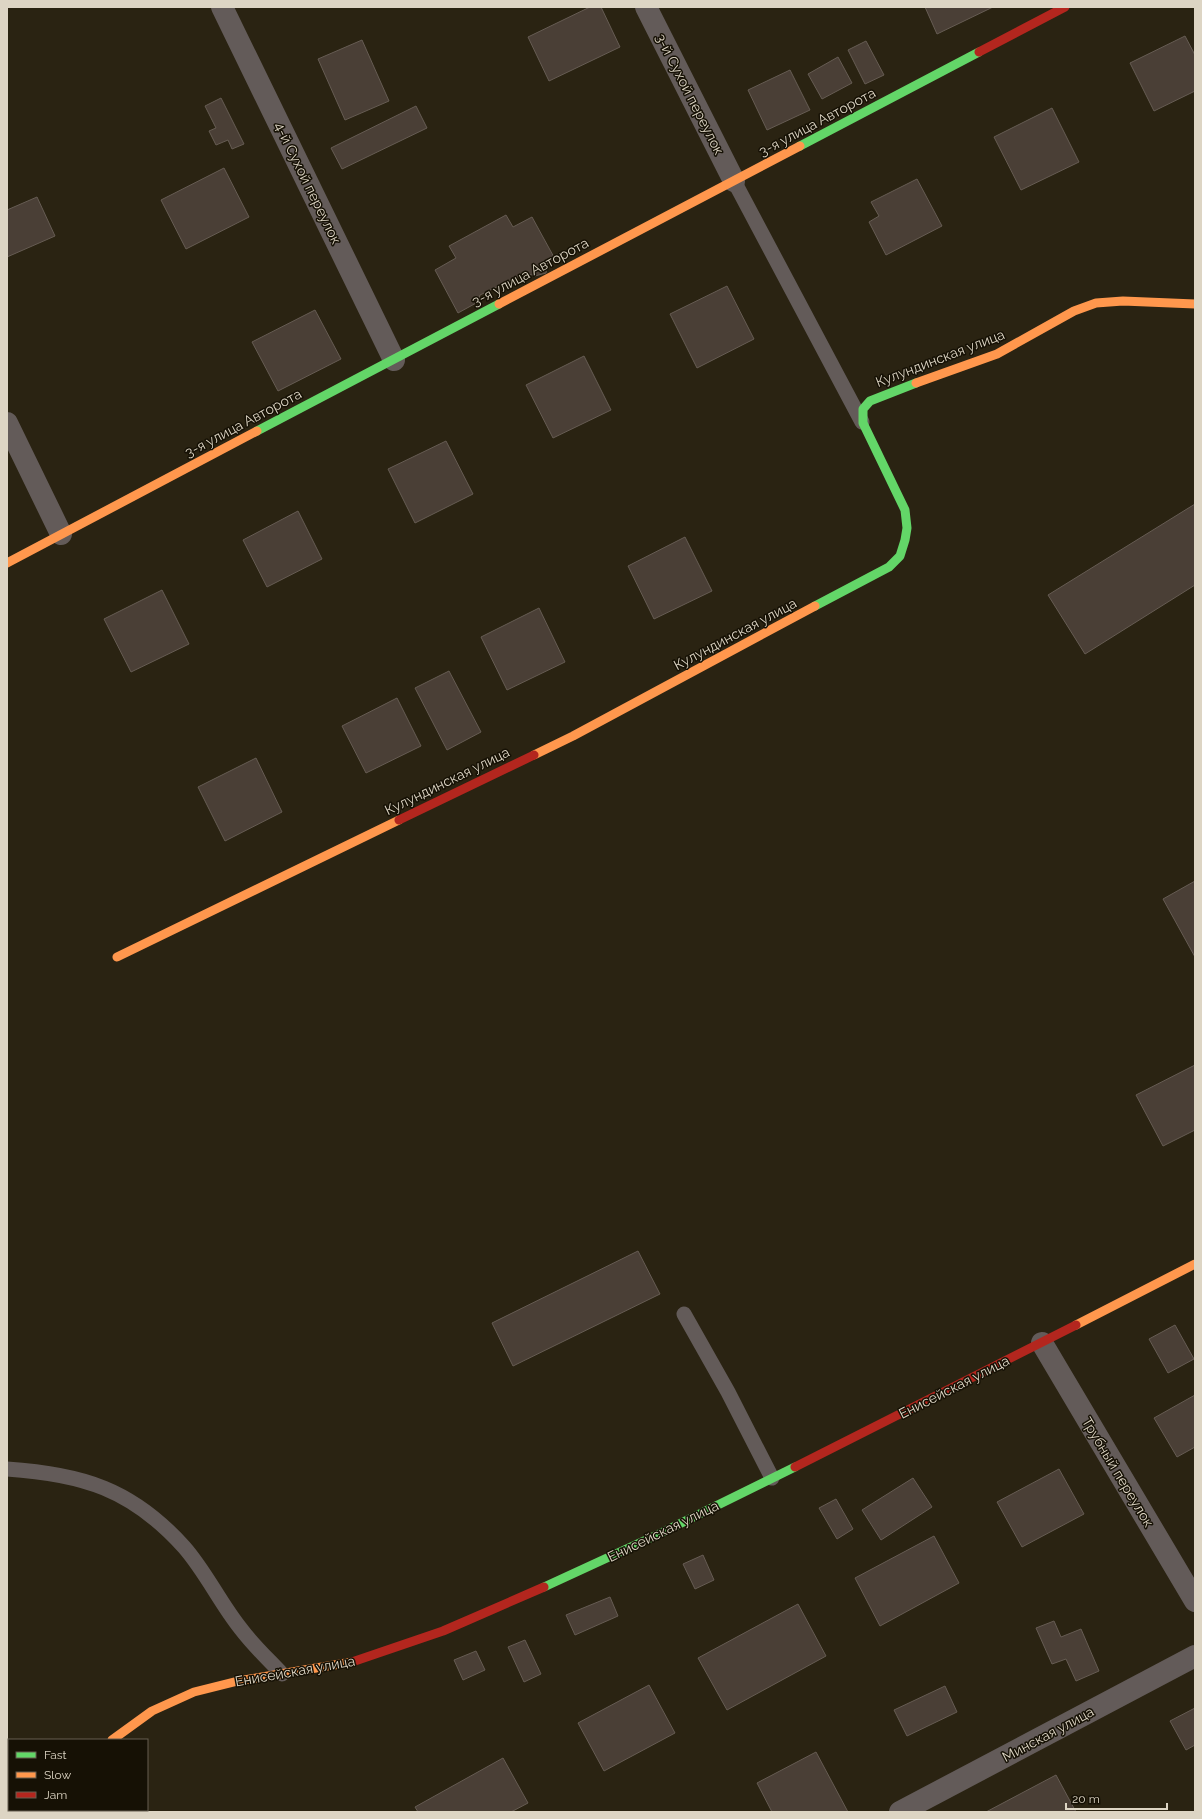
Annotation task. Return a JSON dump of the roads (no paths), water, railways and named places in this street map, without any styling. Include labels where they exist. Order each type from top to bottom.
[{"type":"street","name":"4-й Сухой переулок","points":[[222,7],[394,360]]},
{"type":"street","name":"3-й Сухой переулок","points":[[646,7],[734,181]]},
{"type":"street","name":"3-я улица Авторота","points":[[7,563],[1063,8]]},
{"type":"street","name":"Кулундинская улица","points":[[117,957],[573,736],[889,567],[900,556],[907,528],[904,510],[864,425],[863,409],[870,401],[997,354],[1074,311],[1096,303],[1123,301],[1195,304]]},
{"type":"street","points":[[7,422],[62,534]]},
{"type":"street","name":"Енисейская улица","points":[[113,1739],[152,1711],[194,1692],[238,1681],[348,1664],[443,1631],[534,1592],[659,1534],[772,1478],[1042,1343],[1195,1264]]},
{"type":"street","name":"Трубный переулок","points":[[1042,1343],[1195,1602]]},
{"type":"street","name":"Минская улица","points":[[900,1812],[1195,1656]]},
{"type":"lane","points":[[734,181],[864,425]]},
{"type":"lane","points":[[684,1314],[728,1392],[772,1478]]},
{"type":"lane","points":[[7,1469],[65,1476],[102,1486],[125,1497],[154,1519],[184,1547],[209,1581],[241,1630],[282,1674]]}]
